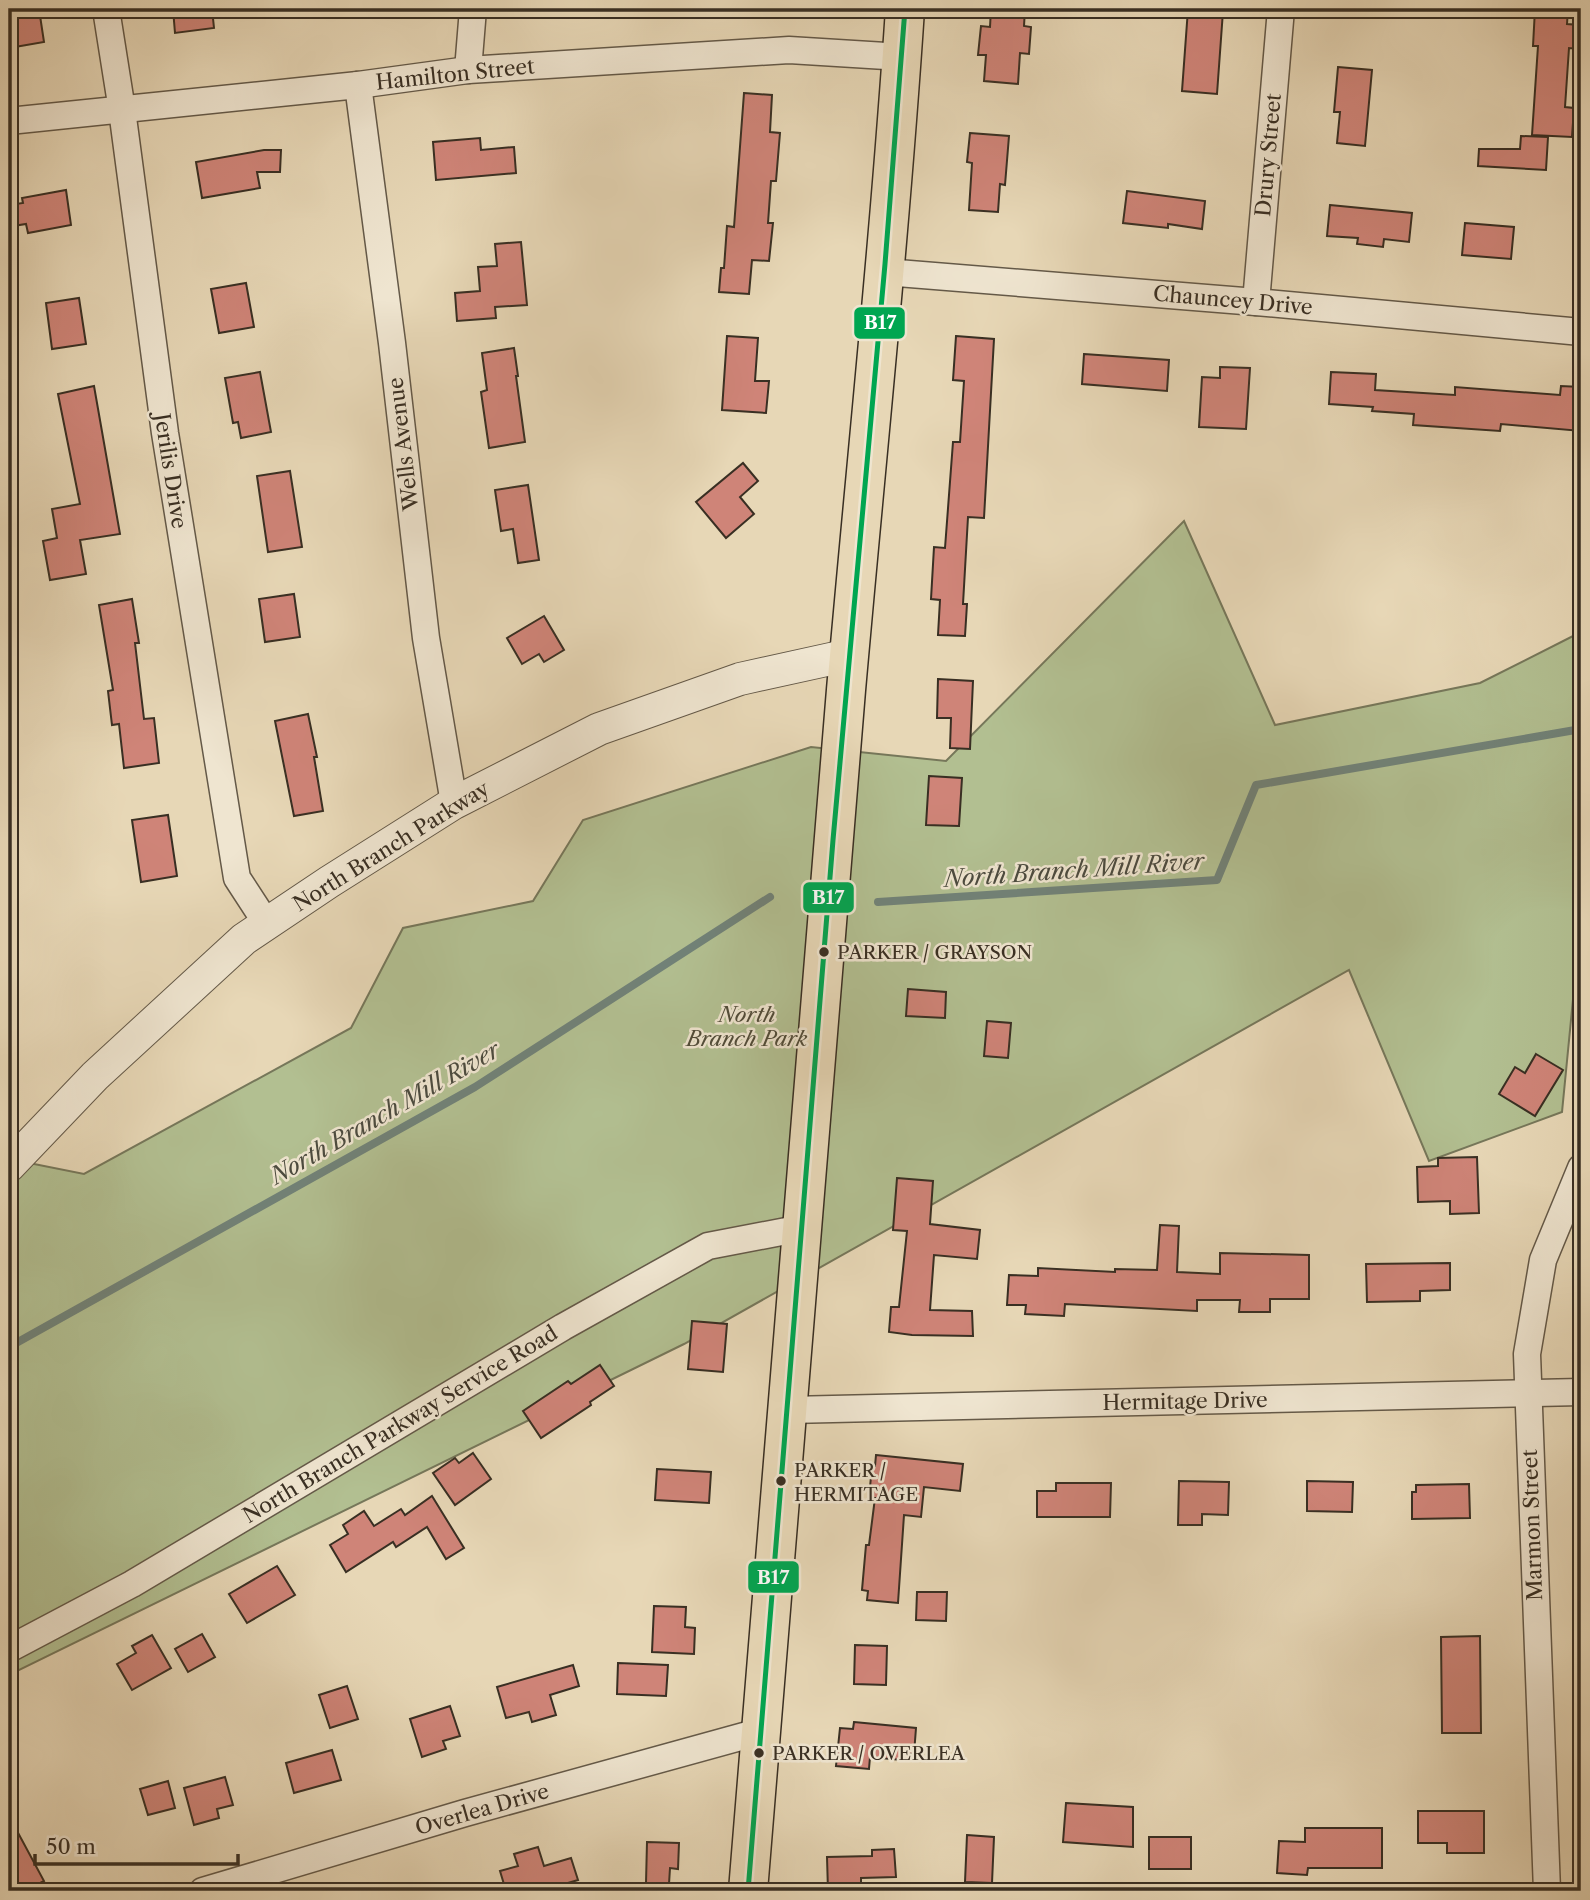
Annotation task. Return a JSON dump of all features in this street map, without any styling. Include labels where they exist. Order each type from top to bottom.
[{"type":"main road","points":[[748,1891],[849,655],[885,272],[905,9]]},
{"type":"street","name":"Jerilis Drive","points":[[106,9],[165,433],[237,878],[267,924]]},
{"type":"street","points":[[468,70],[473,9]]},
{"type":"street","name":"Drury Street","points":[[1256,302],[1281,9]]},
{"type":"street","name":"Hamilton Street","points":[[9,121],[358,85],[468,70],[789,50],[902,57]]},
{"type":"street","name":"Wells Avenue","points":[[358,85],[392,343],[426,638],[454,803]]},
{"type":"street","name":"Chauncey Drive","points":[[885,272],[1581,332]]},
{"type":"street","name":"North Branch Parkway","points":[[13,1155],[244,939],[329,881],[454,803],[599,729],[740,679],[849,655]]},
{"type":"street","name":"Marmon Street","points":[[1547,1891],[1527,1354],[1543,1260],[1581,1168]]},
{"type":"street","name":"North Branch Parkway Service Road","points":[[9,1649],[132,1584],[563,1327],[708,1246],[802,1228]]},
{"type":"street","name":"Hermitage Drive","points":[[789,1410],[1581,1392]]},
{"type":"street","name":"Overlea Drive","points":[[203,1891],[465,1813],[762,1731]]},
{"type":"green space","name":"North Branch Park","points":[[1184,521],[1275,725],[1480,683],[1581,632],[1581,979],[1575,979],[1562,1112],[1429,1161],[1349,970],[684,1344],[9,1675],[9,1159],[84,1174],[351,1028],[403,928],[533,901],[583,820],[811,747],[946,761]]},
{"type":"building","points":[[39,9],[44,42],[9,48],[9,13]]},
{"type":"building","points":[[173,9],[212,9],[214,28],[175,33]]},
{"type":"building","points":[[991,9],[1025,9],[1024,26],[1031,27],[1029,54],[1020,53],[1018,84],[984,81],[986,55],[978,55],[981,26],[990,27]]},
{"type":"building","points":[[1188,9],[1223,11],[1217,94],[1182,91]]},
{"type":"building","points":[[1535,9],[1568,9],[1567,24],[1580,25],[1579,49],[1569,48],[1565,107],[1574,108],[1572,137],[1532,135],[1538,46],[1533,46]]},
{"type":"building","points":[[1338,67],[1372,70],[1365,146],[1337,143],[1340,112],[1334,112]]},
{"type":"building","points":[[744,93],[772,95],[770,132],[780,133],[776,181],[771,181],[768,223],[773,223],[769,261],[752,260],[749,294],[719,292],[727,226],[734,227]]},
{"type":"building","points":[[970,133],[1009,136],[1005,185],[1000,184],[998,212],[969,210],[972,163],[967,162]]},
{"type":"building","points":[[1521,136],[1548,137],[1546,170],[1478,166],[1479,149],[1520,149]]},
{"type":"building","points":[[480,138],[481,150],[514,147],[516,173],[436,180],[433,142]]},
{"type":"building","points":[[264,150],[281,150],[280,172],[257,172],[260,188],[202,198],[196,162]]},
{"type":"building","points":[[66,190],[71,225],[28,233],[26,224],[13,226],[9,205],[23,203],[22,198]]},
{"type":"building","points":[[1127,191],[1205,201],[1202,229],[1168,224],[1168,228],[1123,223]]},
{"type":"building","points":[[1330,205],[1412,213],[1409,242],[1384,239],[1383,247],[1357,244],[1358,238],[1327,236]]},
{"type":"building","points":[[1465,223],[1514,227],[1511,259],[1462,255]]},
{"type":"building","points":[[521,242],[527,305],[495,307],[496,318],[457,321],[455,293],[480,291],[478,267],[497,266],[495,244]]},
{"type":"building","points":[[246,283],[254,327],[219,333],[211,289]]},
{"type":"building","points":[[79,298],[86,344],[52,349],[46,303]]},
{"type":"building","points":[[727,336],[758,338],[755,381],[769,381],[766,413],[722,410]]},
{"type":"building","points":[[956,336],[994,339],[984,518],[968,517],[963,604],[967,604],[965,636],[938,635],[940,600],[931,599],[934,547],[945,548],[953,442],[960,442],[964,381],[953,380]]},
{"type":"building","points":[[514,348],[525,442],[489,448],[481,392],[487,390],[482,353]]},
{"type":"building","points":[[1084,354],[1169,360],[1167,391],[1082,384]]},
{"type":"building","points":[[1220,367],[1250,368],[1246,429],[1199,427],[1202,377],[1220,378]]},
{"type":"building","points":[[260,372],[271,432],[241,438],[238,422],[233,423],[225,378]]},
{"type":"building","points":[[1331,372],[1376,374],[1375,390],[1455,395],[1455,387],[1560,395],[1561,386],[1581,387],[1581,431],[1501,424],[1500,431],[1413,425],[1414,414],[1372,411],[1373,407],[1329,404]]},
{"type":"building","points":[[94,386],[120,534],[80,540],[86,574],[50,580],[43,541],[57,538],[52,509],[80,504],[58,394]]},
{"type":"building","points":[[743,463],[758,481],[740,497],[754,514],[726,538],[696,502]]},
{"type":"building","points":[[290,471],[302,547],[268,552],[257,476]]},
{"type":"building","points":[[528,485],[539,560],[518,563],[513,529],[501,531],[495,490]]},
{"type":"building","points":[[294,594],[300,637],[265,642],[259,599]]},
{"type":"building","points":[[132,599],[139,643],[135,643],[144,719],[154,718],[159,763],[124,768],[119,724],[112,725],[108,691],[113,690],[99,605]]},
{"type":"building","points":[[544,616],[564,650],[544,662],[539,654],[522,664],[507,638]]},
{"type":"building","points":[[938,679],[973,681],[970,749],[950,748],[951,718],[937,718]]},
{"type":"building","points":[[308,714],[317,757],[314,757],[323,811],[294,816],[275,721]]},
{"type":"building","points":[[929,776],[962,778],[959,826],[926,825]]},
{"type":"building","points":[[168,815],[177,876],[141,882],[132,820]]},
{"type":"building","points":[[908,989],[946,992],[945,1018],[906,1016]]},
{"type":"building","points":[[987,1021],[1011,1023],[1008,1058],[984,1056]]},
{"type":"building","points":[[1536,1054],[1563,1070],[1535,1116],[1499,1094],[1515,1067],[1525,1073]]},
{"type":"building","points":[[1477,1157],[1479,1213],[1450,1214],[1450,1201],[1418,1202],[1417,1167],[1438,1166],[1438,1158]]},
{"type":"building","points":[[897,1178],[933,1181],[930,1224],[980,1230],[977,1259],[934,1255],[930,1310],[972,1311],[973,1336],[889,1332],[891,1307],[899,1307],[907,1231],[893,1230]]},
{"type":"building","points":[[1160,1225],[1179,1226],[1177,1272],[1220,1274],[1220,1253],[1309,1255],[1309,1299],[1270,1299],[1270,1312],[1239,1312],[1240,1300],[1197,1300],[1197,1311],[1065,1304],[1064,1316],[1025,1314],[1026,1305],[1007,1305],[1009,1275],[1038,1276],[1038,1268],[1115,1272],[1115,1269],[1157,1270]]},
{"type":"building","points":[[1450,1263],[1450,1290],[1420,1291],[1420,1301],[1367,1302],[1366,1264]]},
{"type":"building","points":[[692,1321],[727,1324],[723,1372],[688,1369]]},
{"type":"building","points":[[600,1365],[614,1386],[590,1402],[591,1405],[541,1438],[523,1411],[568,1381],[571,1384]]},
{"type":"building","points":[[473,1453],[491,1479],[455,1505],[433,1473],[455,1458],[459,1463]]},
{"type":"building","points":[[876,1455],[963,1464],[960,1491],[924,1487],[921,1517],[904,1515],[898,1603],[867,1600],[868,1591],[862,1590],[866,1545],[869,1545],[875,1498],[869,1498],[872,1466],[875,1466]]},
{"type":"building","points":[[657,1469],[711,1472],[709,1503],[655,1500]]},
{"type":"building","points":[[1179,1481],[1229,1482],[1228,1515],[1202,1514],[1202,1525],[1178,1525]]},
{"type":"building","points":[[1307,1481],[1353,1482],[1352,1512],[1307,1511]]},
{"type":"building","points":[[1056,1483],[1111,1483],[1110,1517],[1037,1517],[1037,1491],[1056,1491]]},
{"type":"building","points":[[1469,1484],[1470,1518],[1412,1519],[1412,1492],[1416,1492],[1416,1485]]},
{"type":"building","points":[[432,1496],[464,1548],[446,1559],[427,1527],[396,1547],[393,1542],[346,1572],[330,1545],[348,1534],[343,1525],[364,1511],[374,1526],[401,1509],[405,1515]]},
{"type":"building","points":[[277,1566],[295,1595],[247,1623],[229,1594]]},
{"type":"building","points":[[917,1592],[947,1592],[946,1621],[916,1620]]},
{"type":"building","points":[[654,1606],[686,1607],[685,1627],[695,1628],[694,1654],[652,1652]]},
{"type":"building","points":[[202,1634],[215,1657],[188,1672],[175,1649]]},
{"type":"building","points":[[152,1635],[171,1668],[132,1690],[117,1664],[136,1653],[132,1646]]},
{"type":"building","points":[[1480,1636],[1481,1733],[1442,1733],[1441,1637]]},
{"type":"building","points":[[855,1645],[887,1646],[886,1685],[854,1684]]},
{"type":"building","points":[[618,1663],[668,1665],[666,1696],[617,1694]]},
{"type":"building","points":[[573,1665],[579,1686],[550,1695],[556,1715],[532,1722],[529,1712],[506,1718],[497,1687]]},
{"type":"building","points":[[347,1686],[358,1719],[330,1728],[319,1695]]},
{"type":"building","points":[[450,1706],[460,1736],[443,1741],[446,1749],[422,1757],[410,1719]]},
{"type":"building","points":[[854,1722],[916,1728],[914,1754],[902,1753],[901,1760],[870,1757],[869,1769],[836,1766],[840,1728],[853,1729]]},
{"type":"building","points":[[332,1750],[341,1780],[294,1793],[286,1763]]},
{"type":"building","points":[[225,1777],[233,1805],[217,1809],[219,1818],[194,1825],[184,1788]]},
{"type":"building","points":[[168,1781],[175,1808],[148,1815],[140,1789]]},
{"type":"building","points":[[1066,1803],[1133,1807],[1133,1847],[1063,1842]]},
{"type":"building","points":[[1418,1811],[1484,1811],[1484,1853],[1447,1853],[1447,1843],[1418,1843]]},
{"type":"building","points":[[9,1816],[44,1881],[25,1891],[16,1891],[9,1878]]},
{"type":"building","points":[[1305,1828],[1382,1828],[1382,1868],[1308,1868],[1307,1875],[1277,1873],[1279,1841],[1305,1842]]},
{"type":"building","points":[[967,1835],[994,1837],[992,1883],[965,1882]]},
{"type":"building","points":[[1149,1837],[1191,1837],[1191,1869],[1149,1869]]},
{"type":"building","points":[[647,1842],[679,1843],[678,1869],[670,1868],[669,1884],[646,1883]]},
{"type":"building","points":[[538,1847],[544,1866],[571,1858],[578,1880],[541,1891],[506,1891],[500,1871],[518,1866],[514,1854]]},
{"type":"building","points":[[894,1849],[896,1877],[861,1878],[861,1891],[828,1891],[827,1857],[872,1856],[872,1850]]},
{"type":"waterway","name":"North Branch Mill River","points":[[878,902],[1217,880],[1256,785],[1581,729]]},
{"type":"waterway","name":"North Branch Mill River","points":[[9,1347],[475,1087],[770,897]]},
{"type":"transit line","name":"B17","points":[[748,1891],[833,840],[905,9]]},
{"type":"place","name":"PARKER / GRAYSON","points":[[824,952]]},
{"type":"place","name":"PARKER / HERMITAGE","points":[[781,1481]]},
{"type":"place","name":"PARKER / OVERLEA","points":[[759,1753]]}]
